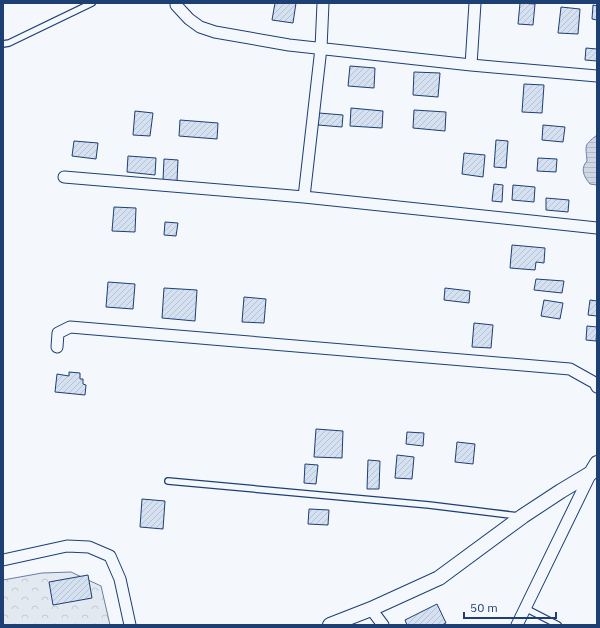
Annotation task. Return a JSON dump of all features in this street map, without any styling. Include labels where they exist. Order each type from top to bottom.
[{"type":"street","points":[[304,197],[321,48],[323,3]]},
{"type":"street","points":[[471,65],[475,3]]},
{"type":"street","points":[[175,4],[189,19],[200,27],[215,32],[289,45],[471,65],[597,76]]},
{"type":"street","points":[[64,178],[304,197],[597,228]]},
{"type":"street","points":[[57,347],[58,333],[70,327],[570,369],[595,383],[597,386]]},
{"type":"street","points":[[330,625],[371,609],[439,578],[523,516],[594,468]]},
{"type":"street","points":[[517,625],[594,468]]},
{"type":"street","points":[[3,560],[67,546],[89,547],[110,556],[120,579],[130,625]]},
{"type":"street","points":[[371,609],[383,625]]},
{"type":"lane","points":[[3,44],[9,43],[92,3]]},
{"type":"lane","points":[[168,481],[429,505],[523,516]]},
{"type":"lane","points":[[525,608],[558,625]]},
{"type":"green space","points":[[71,572],[101,586],[110,625],[3,625],[3,580],[42,573]]},
{"type":"shaded area","points":[[597,135],[597,185],[590,184],[586,179],[583,170],[587,161],[586,146],[589,141]]},
{"type":"building","points":[[275,3],[296,3],[293,23],[272,20]]},
{"type":"building","points":[[520,3],[535,4],[533,25],[518,24]]},
{"type":"building","points":[[593,5],[597,6],[597,20],[592,19]]},
{"type":"building","points":[[561,7],[580,9],[578,34],[558,33]]},
{"type":"building","points":[[586,48],[597,49],[597,61],[585,60]]},
{"type":"building","points":[[350,66],[375,68],[374,88],[348,86]]},
{"type":"building","points":[[414,72],[440,73],[438,97],[413,95]]},
{"type":"building","points":[[524,84],[544,85],[542,113],[522,112]]},
{"type":"building","points":[[351,108],[383,111],[382,128],[350,126]]},
{"type":"building","points":[[414,110],[446,112],[445,131],[413,128]]},
{"type":"building","points":[[135,111],[153,113],[150,136],[133,135]]},
{"type":"building","points":[[319,113],[343,115],[342,127],[318,125]]},
{"type":"building","points":[[180,120],[218,123],[217,139],[179,136]]},
{"type":"building","points":[[543,125],[565,127],[563,142],[542,140]]},
{"type":"building","points":[[496,140],[508,141],[506,168],[494,167]]},
{"type":"building","points":[[74,141],[98,143],[96,159],[72,156]]},
{"type":"building","points":[[464,153],[485,155],[483,177],[462,174]]},
{"type":"building","points":[[128,156],[156,158],[155,175],[127,172]]},
{"type":"building","points":[[538,158],[557,159],[556,172],[537,171]]},
{"type":"building","points":[[164,159],[178,160],[177,181],[163,180]]},
{"type":"building","points":[[494,184],[503,185],[502,202],[492,201]]},
{"type":"building","points":[[513,185],[535,187],[534,202],[512,200]]},
{"type":"building","points":[[546,198],[569,200],[568,212],[546,210]]},
{"type":"building","points":[[114,207],[136,208],[135,232],[112,231]]},
{"type":"building","points":[[165,222],[178,223],[176,236],[164,235]]},
{"type":"building","points":[[512,245],[545,248],[544,263],[536,262],[535,270],[510,268]]},
{"type":"building","points":[[536,279],[564,281],[562,293],[534,290]]},
{"type":"building","points":[[108,282],[135,284],[133,309],[106,307]]},
{"type":"building","points":[[164,288],[197,290],[195,321],[162,318]]},
{"type":"building","points":[[445,288],[470,291],[469,303],[444,300]]},
{"type":"building","points":[[244,297],[266,299],[264,323],[242,322]]},
{"type":"building","points":[[544,300],[563,303],[560,319],[541,316]]},
{"type":"building","points":[[590,300],[597,301],[597,316],[588,315]]},
{"type":"building","points":[[474,323],[493,325],[491,348],[472,347]]},
{"type":"building","points":[[587,326],[597,327],[596,341],[586,340]]},
{"type":"building","points":[[69,372],[80,373],[80,379],[83,379],[83,384],[86,385],[85,395],[55,392],[57,374],[69,376]]},
{"type":"building","points":[[316,429],[343,431],[342,458],[314,457]]},
{"type":"building","points":[[407,432],[424,433],[423,446],[406,444]]},
{"type":"building","points":[[457,442],[475,444],[473,464],[455,462]]},
{"type":"building","points":[[397,455],[414,457],[412,479],[395,478]]},
{"type":"building","points":[[368,460],[380,461],[379,489],[367,489]]},
{"type":"building","points":[[305,464],[318,465],[316,484],[304,483]]},
{"type":"building","points":[[142,499],[165,501],[163,529],[140,527]]},
{"type":"building","points":[[309,509],[329,510],[328,525],[308,524]]},
{"type":"building","points":[[88,575],[92,598],[53,605],[49,582]]},
{"type":"building","points":[[437,604],[446,623],[442,625],[407,625],[405,620]]}]
